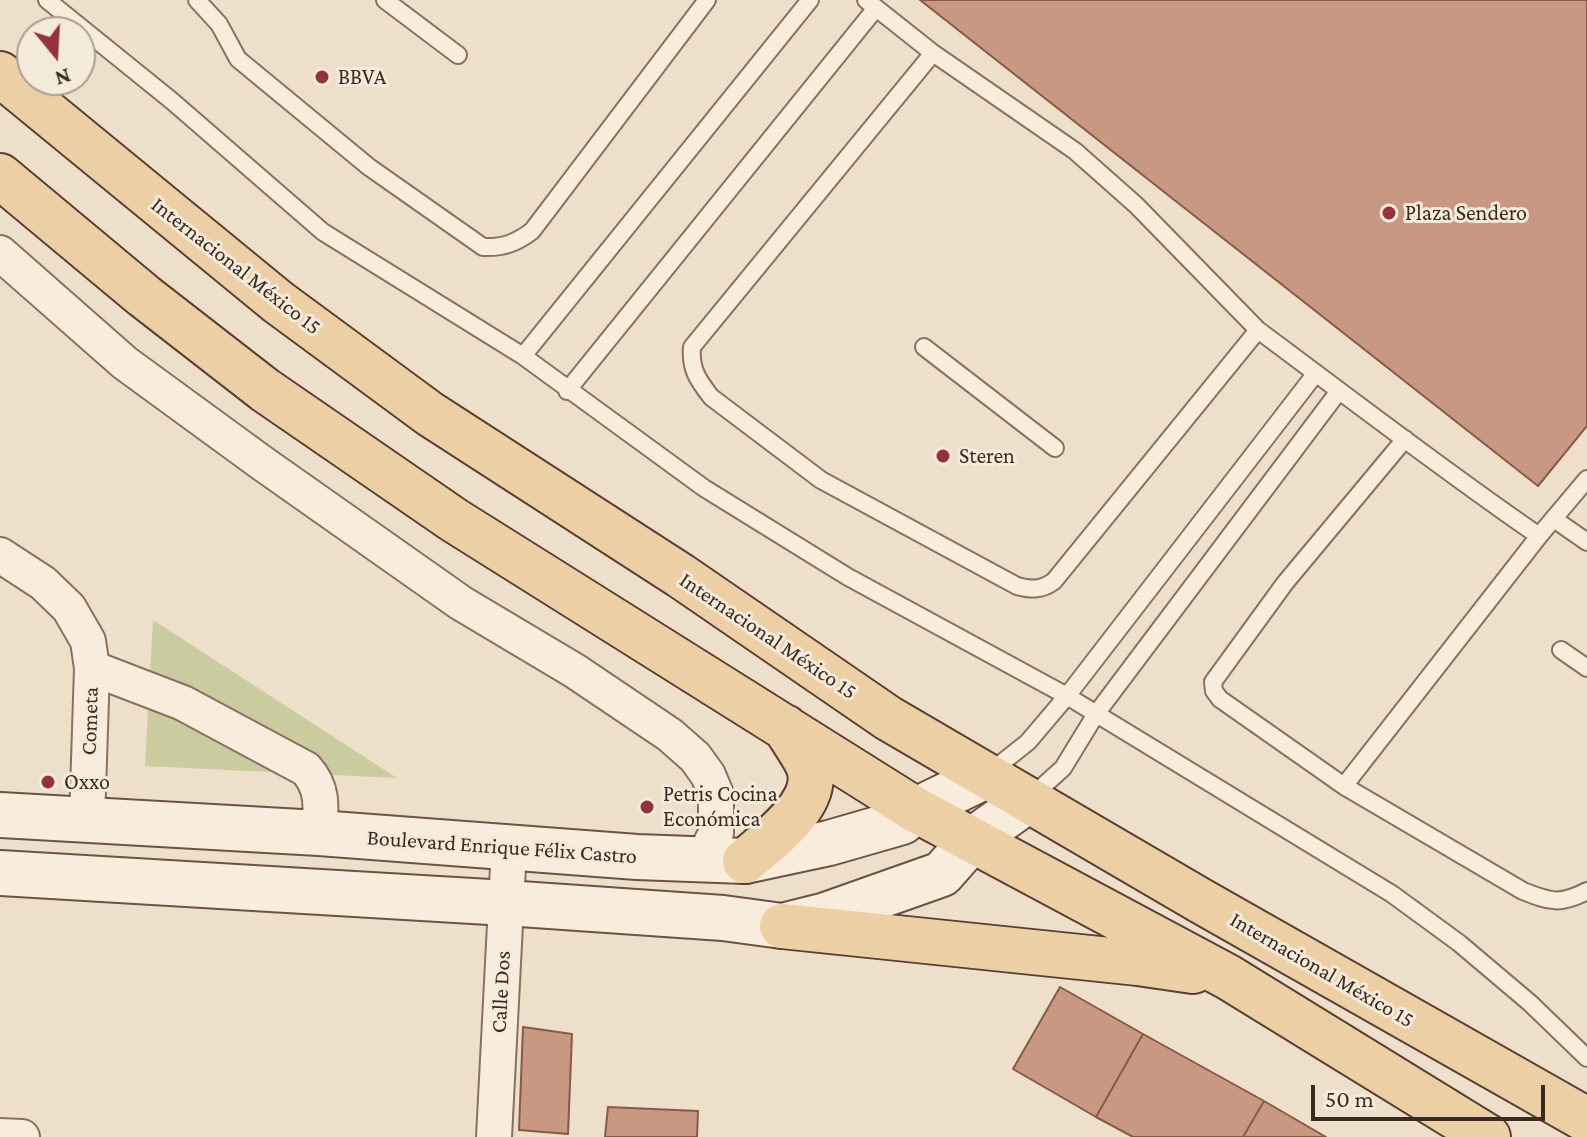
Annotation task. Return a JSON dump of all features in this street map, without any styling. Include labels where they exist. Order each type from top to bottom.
[{"type":"main road","name":"Internacional México 15","points":[[0,74],[278,302],[430,414],[681,576],[888,718],[1027,801],[1587,1120]]},
{"type":"main road","points":[[0,176],[156,306],[265,390],[468,529],[916,810],[1228,977],[1488,1137]]},
{"type":"main road","points":[[745,861],[797,812],[808,791],[810,771],[785,727]]},
{"type":"main road","name":"Boulevard Enrique Félix Castro","points":[[0,815],[319,833],[702,861],[745,861],[829,843],[902,822],[916,810],[986,776]]},
{"type":"main road","points":[[782,926],[826,915],[942,874],[971,841],[1027,801]]},
{"type":"main road","points":[[0,873],[723,918],[1138,963],[1228,977]]},
{"type":"street","points":[[0,253],[125,363],[262,463],[461,603],[575,671],[670,735],[695,757],[708,775],[716,794],[716,833],[702,861]]},
{"type":"street","name":"Cometa","points":[[0,555],[43,583],[69,608],[88,641],[92,668],[87,821]]},
{"type":"street","points":[[92,668],[183,703],[306,769],[317,781],[320,793],[319,833]]},
{"type":"street","name":"Calle Dos","points":[[494,1137],[509,847]]},
{"type":"street","points":[[0,1136],[22,1137]]},
{"type":"lane","points":[[47,0],[172,101],[323,232],[523,356],[704,488],[848,577],[1067,696],[1392,894],[1459,943],[1530,1003],[1587,1058]]},
{"type":"lane","points":[[197,0],[219,24],[238,59],[369,167],[483,247],[499,248],[517,242],[532,231],[707,0]]},
{"type":"lane","points":[[385,0],[458,55]]},
{"type":"lane","points":[[523,356],[810,0]]},
{"type":"lane","points":[[567,391],[871,4],[933,53],[1075,151],[1136,205],[1258,330],[1539,536]]},
{"type":"lane","points":[[933,53],[692,347],[691,363],[697,379],[711,397],[821,480],[1017,586],[1031,590],[1046,587],[1054,581],[1258,330]]},
{"type":"lane","points":[[924,347],[1055,448]]},
{"type":"lane","points":[[986,776],[1028,742],[1067,696],[1316,373]]},
{"type":"lane","points":[[1027,801],[1063,768],[1096,714],[1339,391]]},
{"type":"lane","points":[[1405,439],[1285,583],[1213,682],[1214,691],[1220,699],[1344,786],[1523,891],[1548,901],[1569,900],[1587,891]]},
{"type":"lane","points":[[1344,786],[1587,479]]},
{"type":"lane","points":[[1554,519],[1587,542]]},
{"type":"lane","points":[[1561,650],[1587,668]]},
{"type":"green space","points":[[153,620],[397,778],[145,766]]},
{"type":"building","name":"Plaza Sendero","points":[[920,0],[1587,0],[1587,426],[1538,486]]},
{"type":"building","points":[[1060,987],[1143,1034],[1096,1117],[1013,1069]]},
{"type":"building","points":[[523,1027],[572,1034],[568,1134],[519,1130]]},
{"type":"building","points":[[1143,1034],[1264,1101],[1243,1137],[1133,1137],[1096,1117]]},
{"type":"building","points":[[1264,1101],[1326,1137],[1243,1137]]},
{"type":"building","points":[[608,1107],[698,1111],[697,1137],[605,1137]]},
{"type":"place","name":"BBVA","points":[[322,77]]},
{"type":"place","name":"Plaza Sendero","points":[[1389,213]]},
{"type":"place","name":"Steren","points":[[943,456]]},
{"type":"place","name":"Oxxo","points":[[48,782]]},
{"type":"place","name":"Petris Cocina Económica","points":[[647,807]]}]
